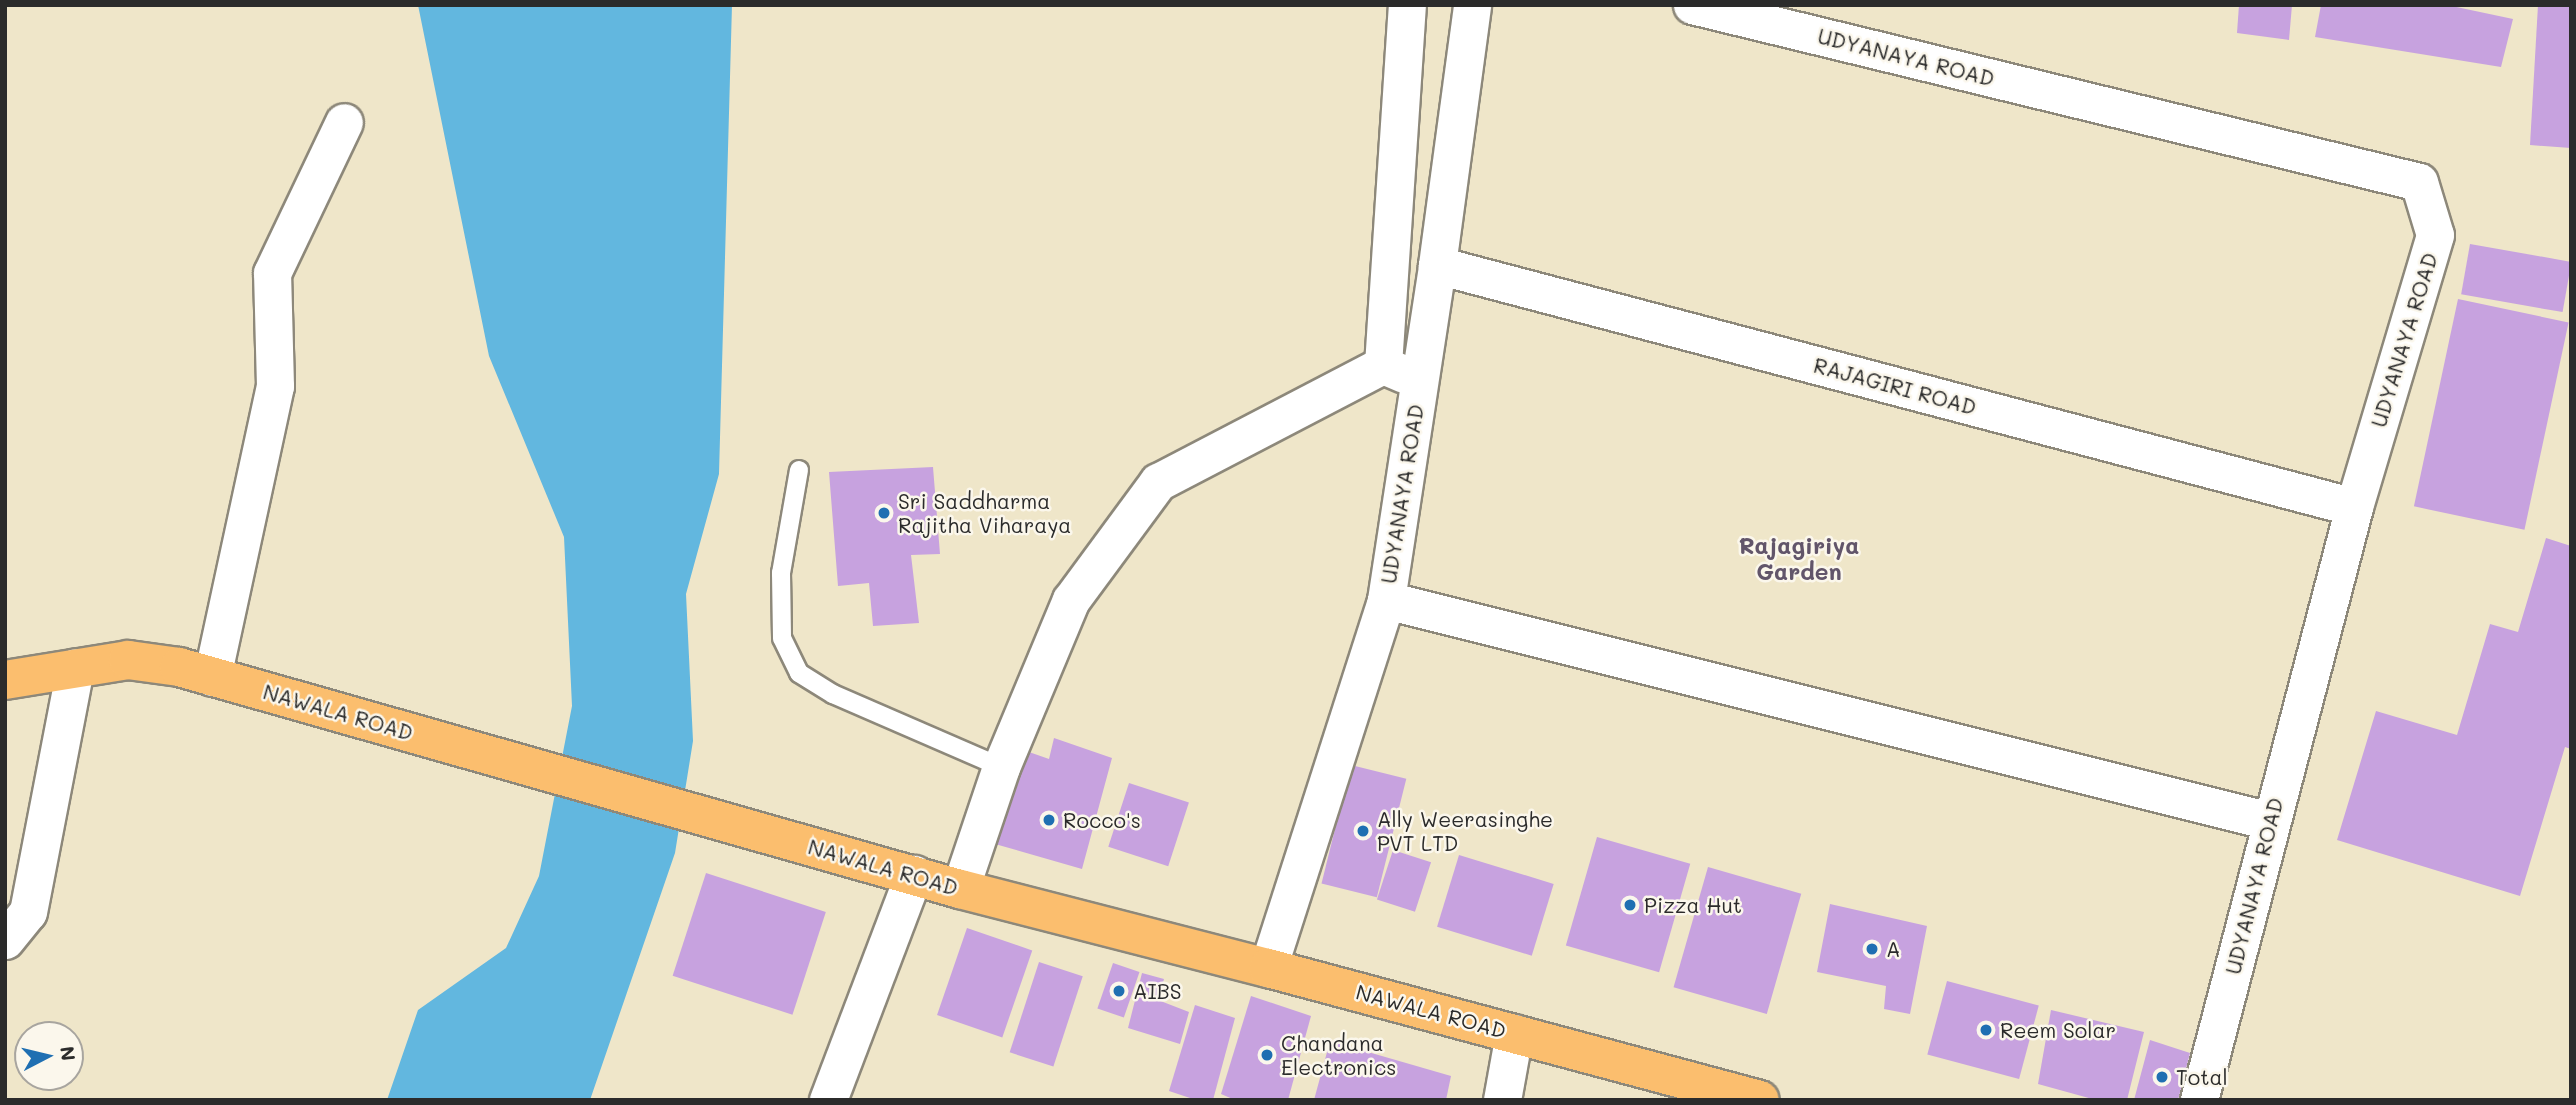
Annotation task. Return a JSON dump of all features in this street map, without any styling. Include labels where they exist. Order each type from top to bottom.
[{"type":"main road","name":"NAWALA ROAD","points":[[5,680],[128,660],[179,667],[960,889],[1268,968],[1760,1100]]},
{"type":"street","points":[[1383,365],[1407,5]]},
{"type":"street","name":"UDYANAYA ROAD","points":[[1268,968],[1386,600],[1437,265],[1472,5]]},
{"type":"street","name":"UDYANAYA ROAD","points":[[1692,5],[2419,182],[2435,235],[2354,507],[2199,1100]]},
{"type":"street","points":[[212,677],[275,386],[272,273],[344,122]]},
{"type":"street","name":"RAJAGIRI ROAD","points":[[1437,265],[2354,507]]},
{"type":"street","points":[[1383,365],[1419,380]]},
{"type":"street","points":[[960,889],[1002,767],[1071,600],[1158,482],[1383,365]]},
{"type":"street","points":[[1386,600],[2270,821]]},
{"type":"street","points":[[5,940],[28,912],[75,667]]},
{"type":"street","points":[[828,1100],[914,874]]},
{"type":"street","points":[[1502,1100],[1514,1033]]},
{"type":"lane","points":[[799,470],[781,573],[782,638],[799,673],[833,694],[1002,767]]},
{"type":"water","points":[[418,5],[732,5],[719,474],[686,594],[693,741],[675,853],[590,1100],[387,1100],[418,1010],[506,948],[539,876],[572,706],[564,537],[489,356]]},
{"type":"building","points":[[2239,5],[2292,5],[2289,40],[2237,33]]},
{"type":"building","points":[[2321,5],[2447,5],[2513,19],[2501,67],[2315,37]]},
{"type":"building","points":[[2538,5],[2571,5],[2571,148],[2530,145]]},
{"type":"building","points":[[2470,244],[2571,262],[2563,312],[2461,294]]},
{"type":"building","points":[[2458,299],[2569,322],[2524,530],[2414,506]]},
{"type":"building","name":"Sri Saddharma Rajitha Viharaya","points":[[933,467],[940,554],[911,555],[919,623],[873,626],[869,583],[838,586],[829,472]]},
{"type":"building","points":[[2546,538],[2571,546],[2571,749],[2565,747],[2520,896],[2337,840],[2376,711],[2457,735],[2490,624],[2518,632]]},
{"type":"building","name":"Rocco's","points":[[1054,738],[1112,758],[1082,869],[995,844],[1029,752],[1049,759]]},
{"type":"building","name":"Ally Weerasinghe PVT LTD","points":[[1351,765],[1406,779],[1377,897],[1321,883]]},
{"type":"building","points":[[1129,783],[1189,802],[1168,866],[1108,847]]},
{"type":"building","name":"Pizza Hut","points":[[1597,837],[1690,864],[1659,972],[1566,946]]},
{"type":"building","points":[[1393,850],[1431,862],[1415,912],[1377,899]]},
{"type":"building","points":[[1459,855],[1554,884],[1532,956],[1437,927]]},
{"type":"building","points":[[1708,867],[1801,894],[1767,1014],[1674,987]]},
{"type":"building","points":[[706,873],[826,912],[792,1015],[673,976]]},
{"type":"building","name":"A","points":[[1830,904],[1927,926],[1910,1014],[1884,1009],[1886,986],[1817,972]]},
{"type":"building","points":[[967,928],[1032,950],[1002,1037],[937,1015]]},
{"type":"building","points":[[1039,962],[1083,976],[1053,1067],[1010,1052]]},
{"type":"building","name":"AIBS","points":[[1113,963],[1139,972],[1124,1018],[1097,1008]]},
{"type":"building","points":[[1142,973],[1164,979],[1158,1000],[1189,1012],[1180,1044],[1128,1028]]},
{"type":"building","name":"Reem Solar","points":[[1947,981],[2039,1006],[2019,1079],[1927,1054]]},
{"type":"building","name":"Chandana Electronics","points":[[1251,996],[1311,1016],[1288,1100],[1235,1100],[1221,1094]]},
{"type":"building","points":[[1195,1005],[1235,1018],[1213,1100],[1196,1100],[1169,1091]]},
{"type":"building","points":[[2051,1010],[2144,1032],[2127,1100],[2096,1100],[2038,1084]]},
{"type":"building","name":"Total","points":[[2150,1040],[2190,1053],[2178,1100],[2134,1100]]},
{"type":"building","points":[[1330,1041],[1451,1076],[1446,1100],[1314,1100]]},
{"type":"place","name":"Sri Saddharma Rajitha Viharaya","points":[[884,513]]},
{"type":"place","name":"Rocco's","points":[[1049,820]]},
{"type":"place","name":"Ally Weerasinghe PVT LTD","points":[[1363,831]]},
{"type":"place","name":"Pizza Hut","points":[[1630,905]]},
{"type":"place","name":"A","points":[[1872,949]]},
{"type":"place","name":"AIBS","points":[[1119,991]]},
{"type":"place","name":"Reem Solar","points":[[1986,1030]]},
{"type":"place","name":"Chandana Electronics","points":[[1267,1055]]},
{"type":"place","name":"Total","points":[[2162,1077]]},
{"type":"district","name":"Rajagiriya Garden","points":[[1799,558]]}]
